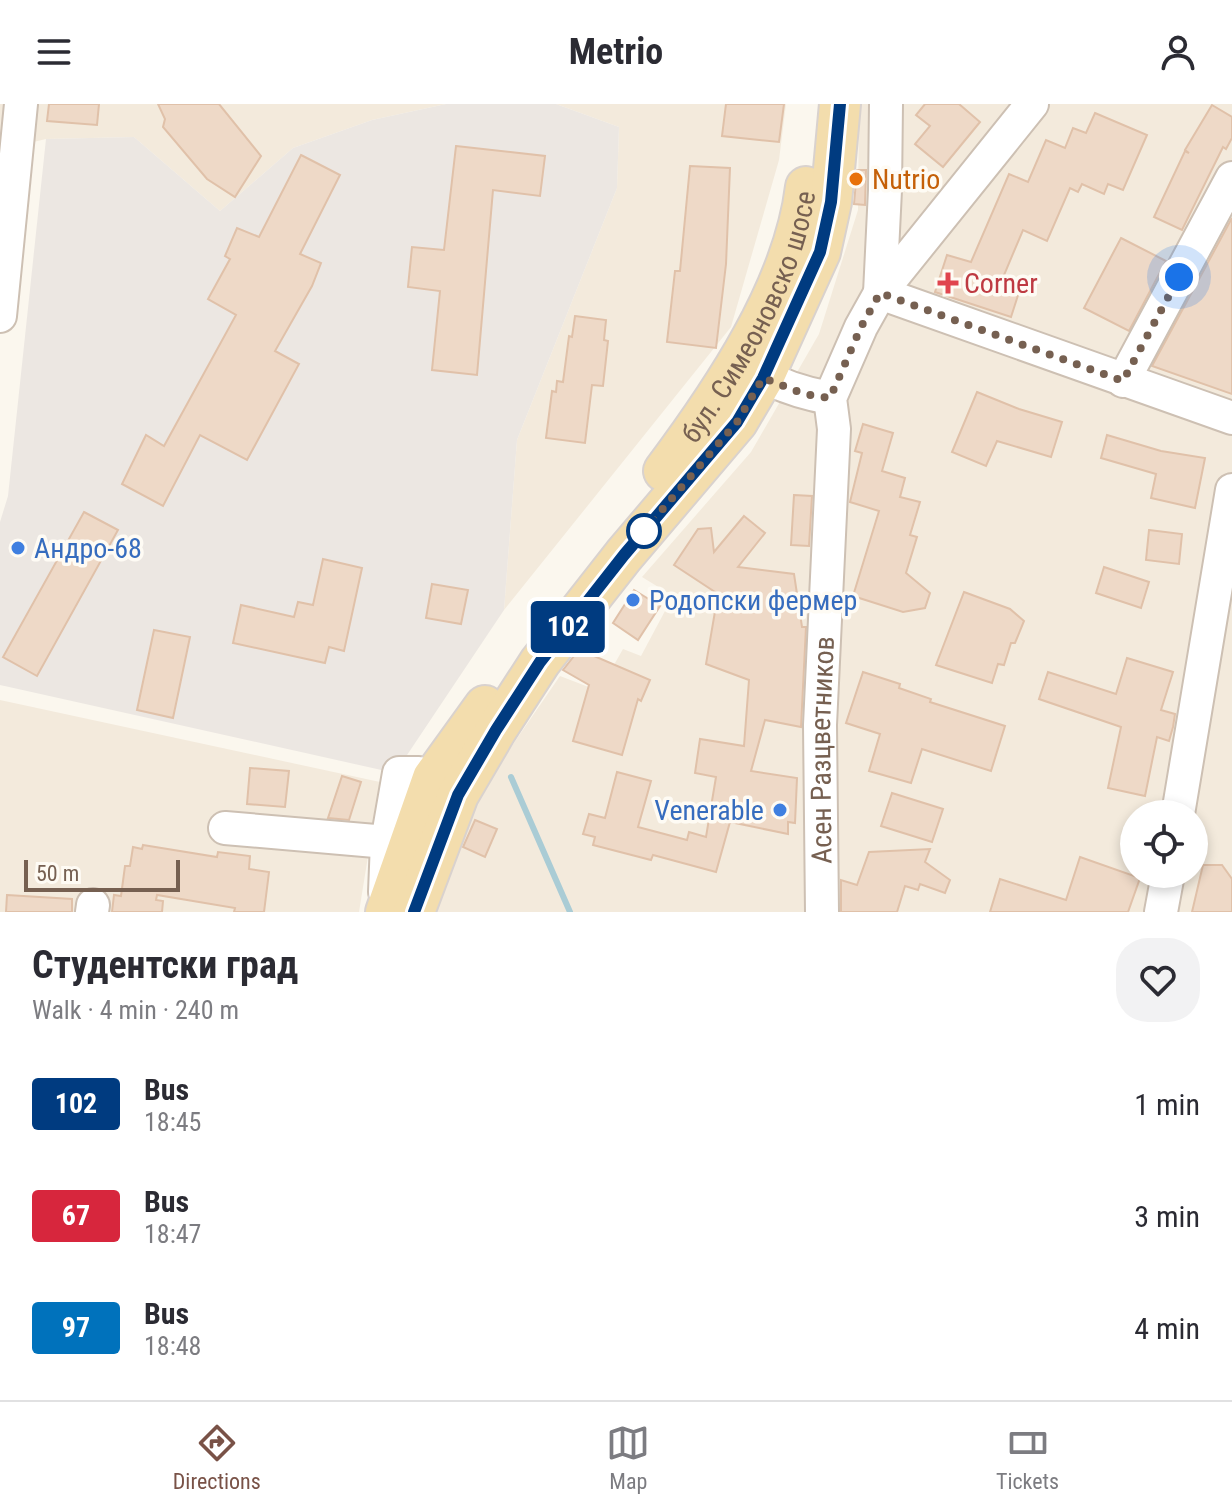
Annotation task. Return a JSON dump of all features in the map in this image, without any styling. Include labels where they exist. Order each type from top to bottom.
[{"type":"main road","name":"бул. Симеоновско шосе","points":[[385,912],[445,787],[496,730],[540,662],[624,555],[737,422],[805,197],[815,104]]},
{"type":"main road","name":"бул. Симеоновско шосе","points":[[751,370],[820,252],[831,202],[840,104]]},
{"type":"main road","name":"бул. Симеоновско шосе","points":[[414,912],[445,787]]},
{"type":"street","points":[[0,316],[5,226],[21,104]]},
{"type":"street","points":[[886,104],[880,293],[1232,418]]},
{"type":"street","name":"Асен Разцветников","points":[[822,912],[820,725],[834,429],[830,398],[861,327],[880,293],[1032,104]]},
{"type":"street","points":[[1123,381],[1232,178]]},
{"type":"street","points":[[751,370],[804,394],[830,398]]},
{"type":"street","points":[[1180,800],[1232,490]]},
{"type":"street","name":"бул. Симеоновско шосе","points":[[385,912],[387,842],[399,773],[419,773],[445,787]]},
{"type":"street","points":[[225,828],[387,842]]},
{"type":"street","points":[[1161,912],[1165,888]]},
{"type":"shaded area","points":[[0,104],[446,104],[372,120],[293,148],[220,211],[134,137],[46,139],[0,150]]},
{"type":"shaded area","points":[[446,104],[556,104],[619,127],[617,188],[517,440],[504,610],[395,773],[0,685],[0,522],[8,496],[46,139],[134,137],[220,211],[293,148],[372,120]]},
{"type":"shaded area","points":[[556,104],[786,104],[779,160],[731,327],[504,610],[517,440],[617,188],[619,127]]},
{"type":"shaded area","points":[[859,104],[1232,104],[1232,912],[428,912],[460,821],[560,676],[599,691],[623,649],[641,656],[673,596],[642,577],[751,452],[819,334],[858,210]]},
{"type":"shaded area","points":[[0,700],[380,782],[359,912],[0,912]]},
{"type":"building","points":[[49,104],[99,104],[97,125],[47,121]]},
{"type":"building","points":[[158,104],[219,104],[261,156],[235,197],[207,179],[163,127],[165,119]]},
{"type":"building","points":[[726,104],[784,104],[779,142],[722,136]]},
{"type":"building","points":[[925,104],[959,104],[980,122],[943,167],[915,144],[930,126],[916,115]]},
{"type":"building","points":[[1212,105],[1232,117],[1232,138],[1226,149],[1223,147],[1182,230],[1154,217],[1185,151],[1189,153],[1185,150]]},
{"type":"building","points":[[1095,113],[1147,135],[1123,190],[1108,184],[1104,194],[1082,184],[1078,192],[1070,188],[1047,241],[1023,230],[1004,275],[1021,286],[1011,317],[935,292],[947,255],[971,262],[1009,174],[1028,182],[1046,140],[1065,148],[1073,128],[1086,133]]},
{"type":"building","points":[[456,146],[545,156],[540,196],[493,190],[477,375],[432,370],[440,291],[408,287],[412,247],[444,250]]},
{"type":"building","points":[[301,155],[340,175],[300,254],[321,263],[312,286],[275,351],[299,364],[247,460],[200,435],[163,506],[122,484],[146,435],[164,446],[236,315],[208,299],[230,259],[225,256],[237,228],[259,237]]},
{"type":"building","points":[[690,166],[730,168],[726,264],[716,348],[667,342],[675,271],[680,271]]},
{"type":"building","points":[[857,170],[866,170],[865,205],[854,204]]},
{"type":"building","points":[[1232,218],[1232,394],[1152,366]]},
{"type":"building","points":[[1121,238],[1166,261],[1129,331],[1084,308]]},
{"type":"building","points":[[575,316],[606,320],[604,340],[608,341],[603,386],[592,385],[585,443],[546,438],[552,391],[556,392],[557,381],[563,382]]},
{"type":"building","points":[[977,392],[1062,422],[1051,457],[997,441],[986,466],[952,452]]},
{"type":"building","points":[[863,424],[893,433],[882,471],[905,478],[900,497],[920,502],[910,535],[917,537],[906,573],[930,593],[925,608],[903,612],[853,596],[879,511],[850,502],[862,453],[855,451]]},
{"type":"building","points":[[1107,435],[1161,451],[1205,458],[1195,508],[1151,498],[1156,474],[1101,458]]},
{"type":"building","points":[[794,495],[812,496],[809,546],[791,545]]},
{"type":"building","points":[[84,512],[118,530],[37,676],[3,657]]},
{"type":"building","points":[[744,516],[765,533],[738,567],[794,574],[802,627],[806,627],[801,727],[765,720],[751,771],[797,778],[795,823],[788,822],[788,834],[730,822],[716,872],[653,855],[651,860],[593,845],[595,837],[583,834],[589,814],[605,818],[617,772],[651,781],[638,827],[687,840],[689,832],[706,837],[716,777],[695,773],[700,739],[744,746],[749,680],[706,664],[718,594],[674,565],[698,529],[711,528],[714,552]]},
{"type":"building","points":[[1149,530],[1182,534],[1179,564],[1146,560]]},
{"type":"building","points":[[323,559],[362,568],[344,651],[329,647],[325,663],[233,643],[241,605],[294,617],[298,602],[313,605]]},
{"type":"building","points":[[1104,567],[1149,582],[1141,608],[1096,593]]},
{"type":"building","points":[[432,584],[468,590],[461,624],[426,618]]},
{"type":"building","points":[[634,590],[660,606],[638,640],[613,623]]},
{"type":"building","points":[[964,592],[1010,609],[1024,621],[1015,643],[1011,643],[1004,665],[998,664],[992,683],[936,665]]},
{"type":"building","points":[[154,630],[190,637],[173,718],[137,710]]},
{"type":"building","points":[[589,637],[601,643],[594,656],[650,680],[641,701],[638,699],[622,755],[573,741],[589,685],[563,670]]},
{"type":"building","points":[[1127,658],[1173,672],[1161,710],[1175,714],[1173,727],[1169,741],[1157,737],[1145,796],[1108,788],[1121,727],[1039,699],[1048,672],[1116,694]]},
{"type":"building","points":[[863,672],[900,684],[899,688],[931,699],[930,702],[1005,726],[991,771],[922,749],[911,783],[869,771],[880,734],[846,723]]},
{"type":"building","points":[[250,768],[289,771],[285,807],[247,804]]},
{"type":"building","points":[[342,776],[361,782],[349,820],[328,818]]},
{"type":"building","points":[[892,793],[943,809],[932,842],[881,826]]},
{"type":"building","points":[[475,820],[497,829],[485,857],[463,847]]},
{"type":"building","points":[[143,845],[217,857],[218,852],[250,856],[249,869],[269,872],[264,912],[234,912],[235,908],[157,895],[156,900],[163,901],[162,912],[112,912],[114,895],[121,896],[125,866],[130,866],[133,847],[142,849]]},
{"type":"building","points":[[930,849],[925,862],[950,880],[945,893],[920,884],[918,890],[905,886],[897,912],[841,912],[841,880],[857,885],[869,852]]},
{"type":"building","points":[[1080,857],[1120,871],[1120,888],[1136,888],[1128,912],[990,912],[1000,879],[1066,900]]},
{"type":"building","points":[[1208,865],[1222,865],[1232,879],[1232,912],[1192,912],[1198,888],[1208,888]]},
{"type":"building","points":[[7,895],[72,899],[72,912],[6,912]]},
{"type":"waterway","points":[[511,777],[570,912]]},
{"type":"bus line","name":"102","points":[[414,912],[458,795],[540,662],[624,555],[737,422],[763,378],[820,252],[831,202],[840,104]]},
{"type":"place","name":"Nutrio","points":[[856,179]]},
{"type":"place","name":"Corner","points":[[948,283]]},
{"type":"place","name":"Андро-68","points":[[18,548]]},
{"type":"place","name":"Родопски фермер","points":[[633,600]]},
{"type":"place","name":"Venerable","points":[[780,810]]},
{"type":"route","points":[[644,531],[737,422],[763,378],[804,394],[830,398],[861,327],[880,293],[1123,381],[1179,277]]}]
